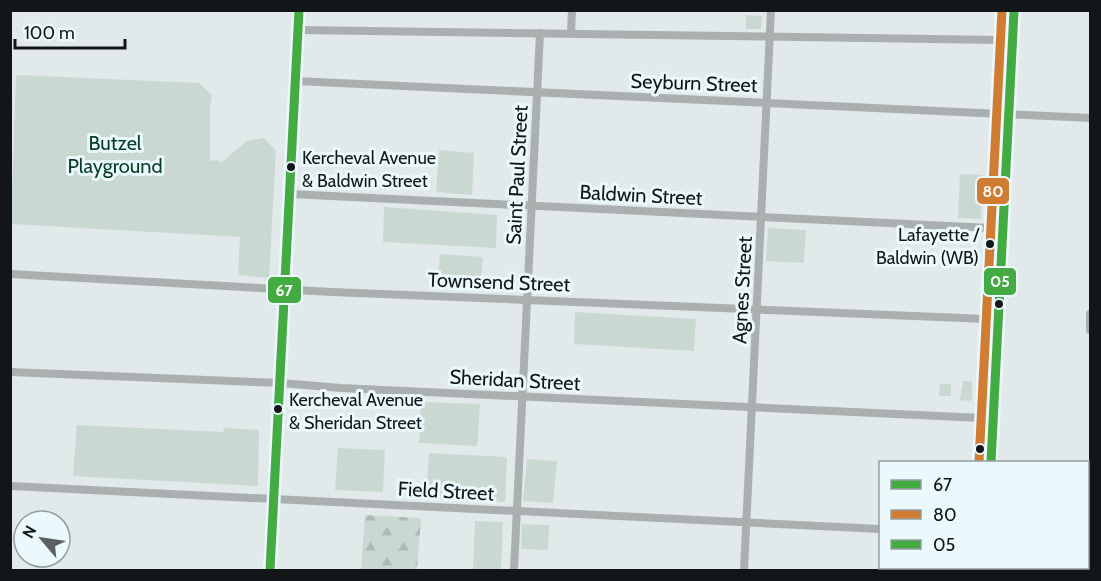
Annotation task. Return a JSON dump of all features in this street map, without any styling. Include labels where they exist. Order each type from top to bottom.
[{"type":"street","points":[[270,570],[299,10]]},
{"type":"street","points":[[571,33],[572,10]]},
{"type":"street","name":"Agnes Street","points":[[744,570],[763,218],[771,10]]},
{"type":"street","points":[[979,461],[1002,10]]},
{"type":"street","points":[[298,30],[1001,40]]},
{"type":"street","name":"Saint Paul Street","points":[[514,570],[540,33]]},
{"type":"street","name":"Seyburn Street","points":[[296,81],[1090,118]]},
{"type":"street","name":"Baldwin Street","points":[[290,194],[991,228]]},
{"type":"street","name":"Townsend Street","points":[[10,274],[527,300],[987,319]]},
{"type":"street","points":[[1090,314],[1090,330]]},
{"type":"street","name":"Sheridan Street","points":[[10,372],[281,383],[334,388],[982,418]]},
{"type":"street","name":"Field Street","points":[[10,486],[879,529]]},
{"type":"green space","points":[[746,15],[762,16],[761,29],[746,29]]},
{"type":"green space","name":"Butzel Playground","points":[[18,75],[199,83],[212,95],[210,161],[222,162],[247,141],[264,138],[276,151],[269,278],[238,275],[240,237],[11,224],[16,77]]},
{"type":"green space","points":[[439,150],[474,153],[472,195],[436,192]]},
{"type":"green space","points":[[960,174],[983,175],[981,219],[958,218]]},
{"type":"green space","points":[[384,207],[497,215],[496,248],[383,242]]},
{"type":"green space","points":[[768,228],[806,230],[804,263],[766,261]]},
{"type":"green space","points":[[440,254],[483,257],[480,290],[437,287]]},
{"type":"green space","points":[[575,312],[696,319],[694,351],[574,344]]},
{"type":"green space","points":[[963,381],[972,381],[972,400],[960,400]]},
{"type":"green space","points":[[940,384],[951,384],[951,396],[939,396]]},
{"type":"green space","points":[[421,402],[480,404],[477,446],[419,443]]},
{"type":"green space","points":[[77,425],[223,432],[224,428],[259,430],[258,486],[73,476]]},
{"type":"green space","points":[[338,448],[385,450],[383,492],[335,490]]},
{"type":"green space","points":[[429,453],[507,457],[505,502],[426,498]]},
{"type":"green space","points":[[527,459],[557,461],[553,503],[523,501]]},
{"type":"green space","points":[[365,515],[421,518],[417,570],[361,570]]},
{"type":"green space","points":[[475,521],[503,522],[501,570],[473,570]]},
{"type":"green space","points":[[522,524],[549,525],[548,550],[521,549]]},
{"type":"transit line","name":"67","points":[[270,570],[299,10]]},
{"type":"transit line","name":"80","points":[[979,461],[1002,10]]},
{"type":"transit line","name":"05","points":[[991,461],[1014,11]]},
{"type":"place","name":"Kercheval Avenue & Baldwin Street","points":[[291,167]]},
{"type":"place","name":"Lafayette / Baldwin (WB)","points":[[990,244]]},
{"type":"place","name":"Kercheval Avenue & Sheridan Street","points":[[278,409]]}]
